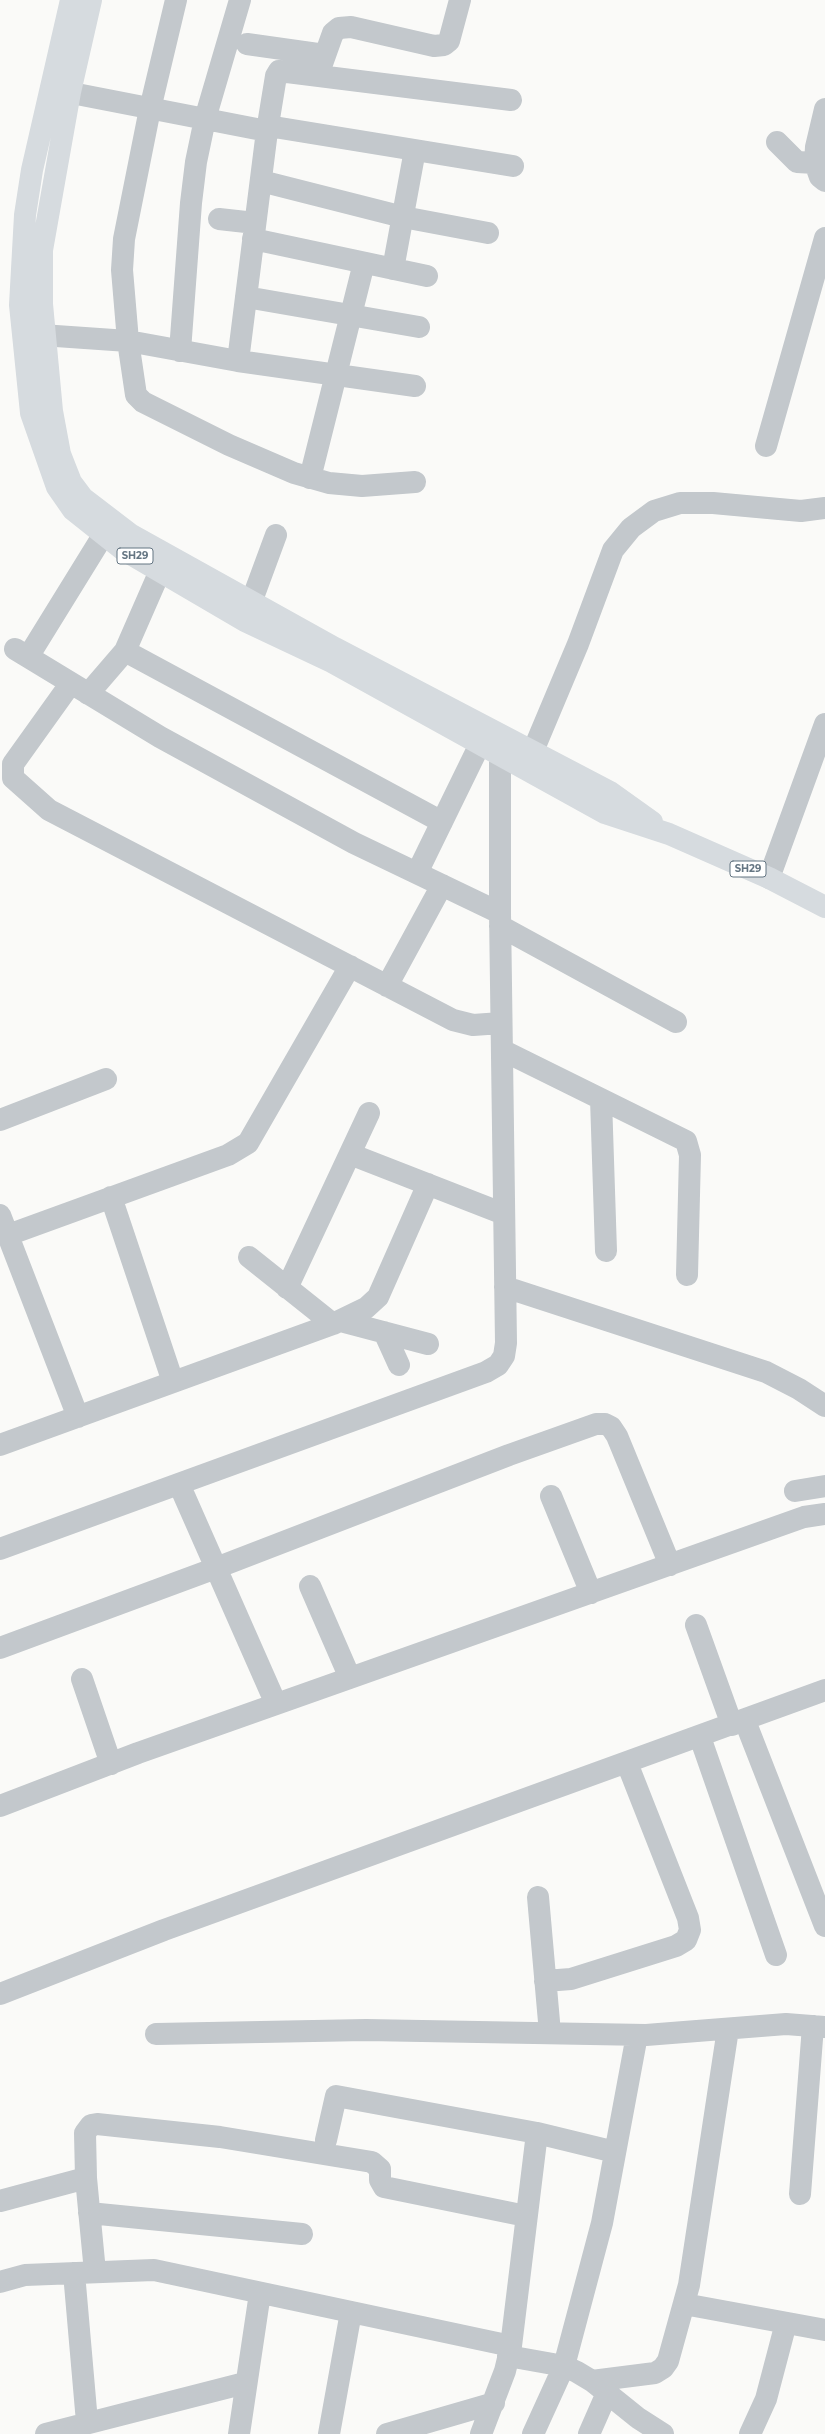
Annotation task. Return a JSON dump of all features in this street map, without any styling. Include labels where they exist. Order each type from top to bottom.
[{"type":"main road","name":"SH29","points":[[71,0],[42,250],[42,304],[52,411],[60,454],[72,482],[83,498],[130,534],[248,612],[332,662],[500,756],[605,813],[669,834],[769,878],[825,907]]},
{"type":"main road","name":"SH29","points":[[91,0],[32,170],[25,215],[20,305],[32,413],[57,487],[73,510],[122,549],[160,571],[248,612],[533,751],[610,792],[669,834]]},
{"type":"street","points":[[176,0],[150,109],[124,239],[122,270],[128,341],[133,385],[136,395],[143,402],[229,445],[310,478],[329,483],[362,486],[416,482]]},
{"type":"street","points":[[180,350],[191,203],[205,119],[240,0]]},
{"type":"street","points":[[321,65],[333,33],[340,28],[351,27],[434,46],[444,45],[449,41],[460,0]]},
{"type":"street","points":[[247,44],[321,65],[511,100]]},
{"type":"street","points":[[238,362],[267,128],[276,76],[279,71],[321,65]]},
{"type":"street","points":[[61,90],[205,119],[513,166]]},
{"type":"street","points":[[820,172],[816,147],[825,110]]},
{"type":"street","points":[[777,142],[797,162],[820,172]]},
{"type":"street","points":[[393,269],[416,150]]},
{"type":"street","points":[[261,181],[403,217],[488,233]]},
{"type":"street","points":[[219,219],[254,231],[364,262],[427,276]]},
{"type":"street","points":[[766,446],[825,238]]},
{"type":"street","points":[[310,478],[364,262]]},
{"type":"street","points":[[246,297],[419,327]]},
{"type":"street","points":[[23,334],[128,341],[238,362],[415,386]]},
{"type":"street","points":[[533,751],[578,644],[613,550],[630,528],[654,511],[680,503],[713,503],[801,511],[825,508]]},
{"type":"street","points":[[104,534],[21,653],[166,741],[354,844],[442,885],[676,1022]]},
{"type":"street","points":[[248,612],[276,535]]},
{"type":"street","points":[[160,571],[125,651],[80,689],[13,764],[13,778],[49,810],[453,1020],[478,1025],[501,1023]]},
{"type":"street","points":[[125,651],[442,822]]},
{"type":"street","points":[[769,878],[825,724]]},
{"type":"street","points":[[417,873],[480,744]]},
{"type":"street","points":[[0,1549],[486,1372],[498,1365],[504,1356],[506,1343],[501,1023],[500,756]]},
{"type":"street","points":[[387,986],[442,885]]},
{"type":"street","points":[[78,1417],[8,1259],[4,1225],[112,1197],[228,1155],[248,1144],[350,966]]},
{"type":"street","points":[[502,1050],[686,1141],[690,1155],[687,1275]]},
{"type":"street","points":[[0,1120],[106,1079]]},
{"type":"street","points":[[602,1099],[606,1252]]},
{"type":"street","points":[[287,1288],[369,1113]]},
{"type":"street","points":[[350,1154],[504,1214]]},
{"type":"street","points":[[0,1445],[337,1322],[366,1308],[378,1297],[428,1184]]},
{"type":"street","points":[[112,1197],[173,1382]]},
{"type":"street","points":[[249,1257],[287,1288],[337,1322],[384,1332],[428,1344]]},
{"type":"street","points":[[505,1287],[766,1372],[799,1389],[825,1406]]},
{"type":"street","points":[[384,1332],[399,1365]]},
{"type":"street","points":[[0,1648],[216,1568],[509,1455],[596,1424],[605,1424],[611,1427],[617,1436],[670,1565]]},
{"type":"street","points":[[179,1484],[276,1704]]},
{"type":"street","points":[[796,1491],[825,1486]]},
{"type":"street","points":[[551,1496],[590,1593]]},
{"type":"street","points":[[0,1806],[276,1704],[804,1518],[825,1514]]},
{"type":"street","points":[[310,1586],[350,1678]]},
{"type":"street","points":[[696,1625],[825,1926]]},
{"type":"street","points":[[82,1679],[111,1764]]},
{"type":"street","points":[[0,1994],[164,1930],[824,1693]]},
{"type":"street","points":[[700,1737],[776,1955]]},
{"type":"street","points":[[545,1981],[571,1979],[676,1946],[686,1940],[690,1930],[688,1918],[627,1764]]},
{"type":"street","points":[[538,1897],[550,2033]]},
{"type":"street","points":[[156,2034],[366,2030],[637,2035],[786,2024],[819,2027],[800,2194]]},
{"type":"street","points":[[599,2387],[655,2373],[663,2368],[668,2361],[684,2304],[728,2028]]},
{"type":"street","points":[[533,2434],[564,2366],[606,2207],[637,2035]]},
{"type":"street","points":[[326,2140],[336,2096],[537,2133],[615,2152]]},
{"type":"street","points":[[87,2422],[84,2272],[89,2213],[86,2178],[85,2133],[91,2125],[96,2124],[220,2137],[372,2162],[380,2169],[380,2180],[384,2187],[526,2216]]},
{"type":"street","points":[[481,2434],[494,2403],[510,2351],[537,2133]]},
{"type":"street","points":[[0,2201],[86,2178]]},
{"type":"street","points":[[89,2213],[302,2234]]},
{"type":"street","points":[[0,2282],[25,2275],[154,2270],[351,2312],[510,2351],[564,2366],[599,2387],[638,2418],[663,2434]]},
{"type":"street","points":[[239,2434],[245,2383],[260,2293]]},
{"type":"street","points":[[684,2304],[825,2330]]},
{"type":"street","points":[[330,2434],[351,2312]]},
{"type":"street","points":[[750,2434],[766,2399],[786,2323]]},
{"type":"street","points":[[46,2434],[87,2422],[245,2383]]},
{"type":"street","points":[[589,2434],[599,2387]]},
{"type":"street","points":[[387,2434],[494,2403]]}]
